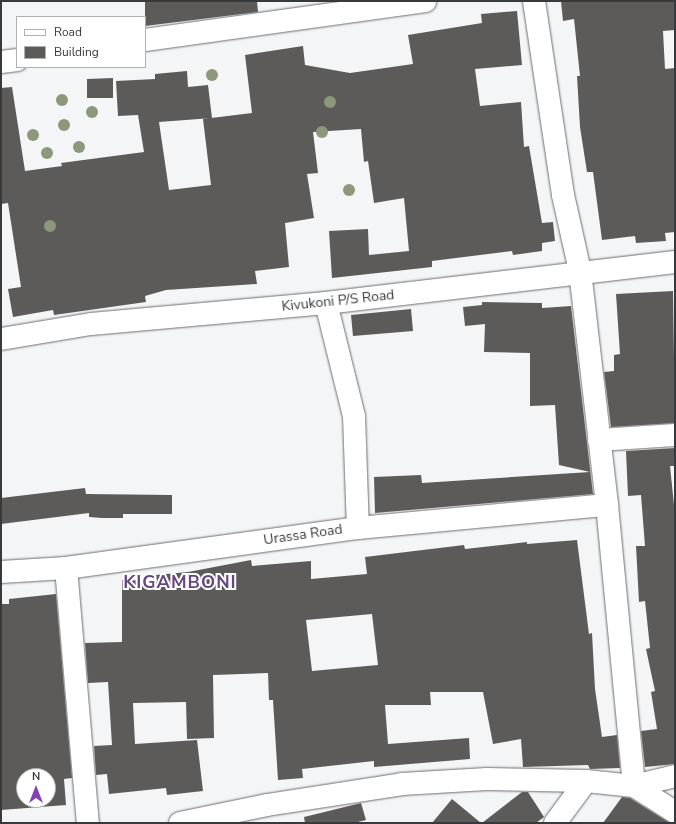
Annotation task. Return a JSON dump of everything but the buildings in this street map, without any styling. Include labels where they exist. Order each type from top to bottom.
[{"type":"street","points":[[146,40],[425,1]]},
{"type":"street","points":[[534,1],[563,195],[580,271],[607,505],[634,786]]},
{"type":"street","points":[[1,62],[16,60]]},
{"type":"street","name":"Kivukoni P/S Road","points":[[1,339],[91,324],[326,303],[580,271],[675,262]]},
{"type":"street","points":[[326,303],[354,416],[358,528]]},
{"type":"street","points":[[599,440],[675,435]]},
{"type":"street","name":"Urassa Road","points":[[1,572],[66,568],[358,528],[607,505]]},
{"type":"street","points":[[66,568],[88,823]]},
{"type":"street","points":[[180,823],[220,819],[402,784],[487,779],[586,781],[634,786],[675,776]]},
{"type":"street","points":[[555,823],[586,781]]},
{"type":"street","points":[[634,786],[675,812]]},
{"type":"district","name":"KIGAMBONI","points":[[180,582]]}]
